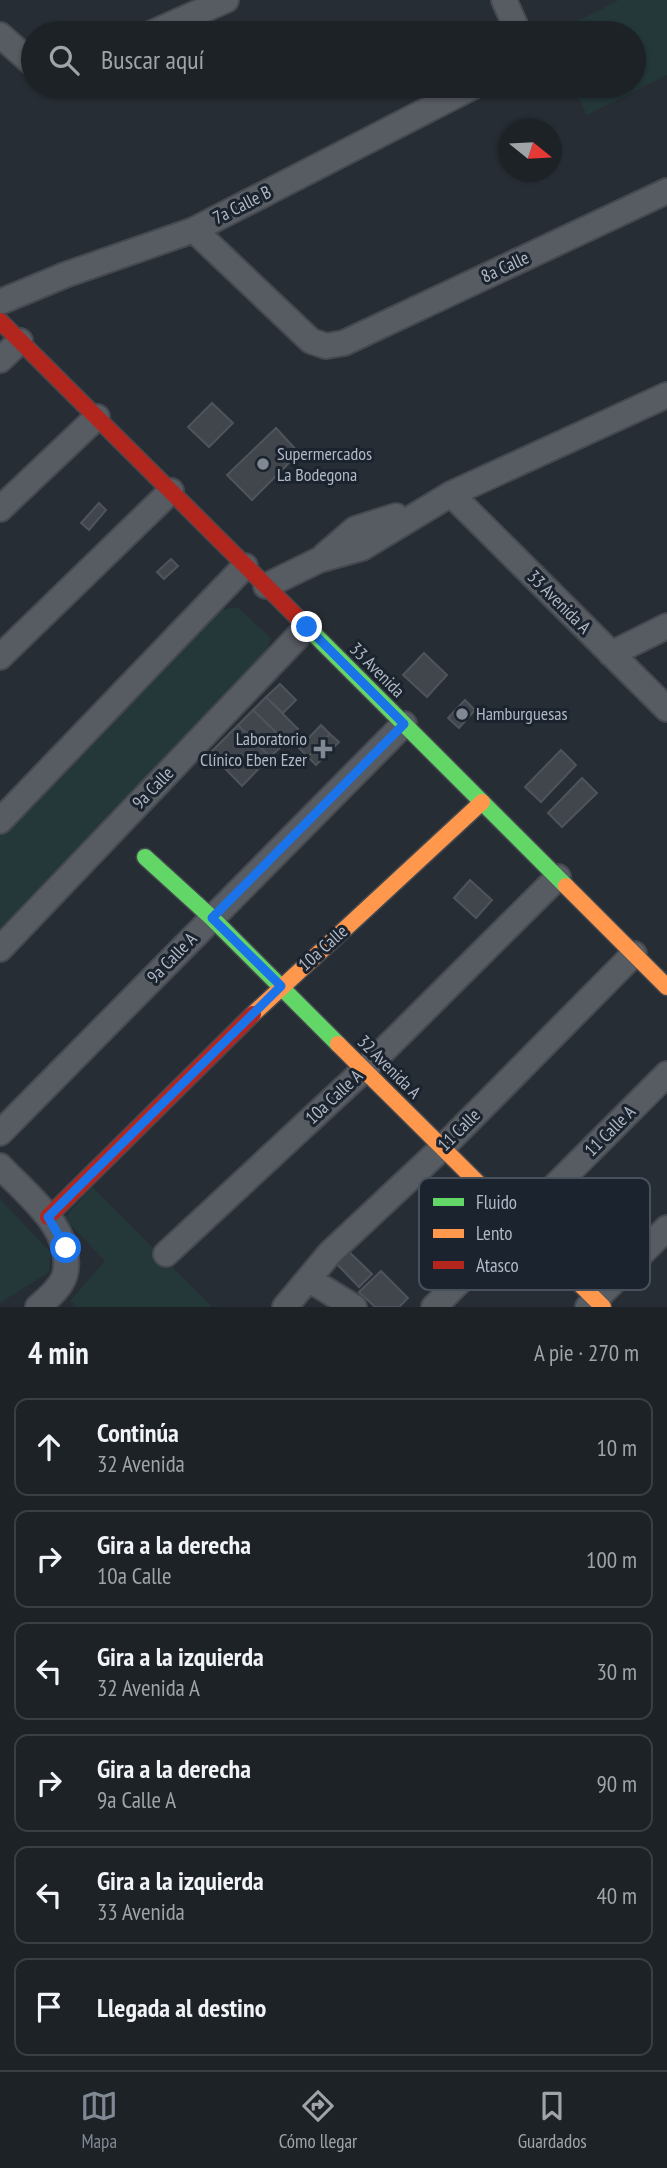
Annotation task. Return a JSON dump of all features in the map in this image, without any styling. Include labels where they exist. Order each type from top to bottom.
[{"type":"street","points":[[179,21],[226,0]]},
{"type":"street","points":[[504,0],[513,21]]},
{"type":"street","points":[[0,35],[21,53]]},
{"type":"street","name":"7a Calle B","points":[[0,302],[65,275],[194,230],[451,98]]},
{"type":"street","name":"8a Calle","points":[[194,230],[311,341],[326,346],[344,343],[667,191]]},
{"type":"street","name":"33 Avenida","points":[[0,321],[667,987]]},
{"type":"street","points":[[0,360],[20,341]]},
{"type":"street","points":[[267,586],[319,560],[362,548],[441,499],[667,395]]},
{"type":"street","points":[[0,509],[97,417]]},
{"type":"street","points":[[0,657],[171,491]]},
{"type":"street","name":"33 Avenida A","points":[[441,499],[611,654],[667,709]]},
{"type":"street","points":[[0,821],[245,566]]},
{"type":"street","points":[[611,654],[667,626]]},
{"type":"street","name":"9a Calle","points":[[0,949],[307,627]]},
{"type":"street","name":"9a Calle A","points":[[0,1133],[404,724]]},
{"type":"street","name":"10a Calle","points":[[48,1217],[281,986],[482,802]]},
{"type":"street","name":"32 Avenida A","points":[[145,857],[212,918],[474,1178]]},
{"type":"street","name":"10a Calle A","points":[[166,1254],[365,1069],[558,877]]},
{"type":"street","name":"11 Calle","points":[[285,1307],[330,1253],[442,1147],[634,954]]},
{"type":"street","name":"11 Calle A","points":[[563,1178],[667,1074]]},
{"type":"street","points":[[0,1166],[48,1217],[66,1248],[65,1276],[54,1293],[37,1307]]},
{"type":"street","points":[[650,1246],[667,1228]]},
{"type":"street","points":[[310,1280],[354,1307]]},
{"type":"street","name":"11 Calle A","points":[[434,1307],[451,1290]]},
{"type":"street","name":"32 Avenida A","points":[[582,1290],[596,1305]]},
{"type":"street","points":[[596,1305],[610,1290]]},
{"type":"shaded area","points":[[619,0],[667,0],[667,75],[646,86],[646,21],[578,21]]},
{"type":"shaded area","points":[[578,98],[621,98],[587,115]]},
{"type":"shaded area","points":[[237,607],[271,638],[267,651],[0,930],[0,831],[219,610]]},
{"type":"shaded area","points":[[92,1187],[212,1307],[77,1307],[70,1301],[105,1261],[64,1218]]},
{"type":"shaded area","points":[[0,1199],[51,1253],[49,1272],[0,1303]]},
{"type":"building","points":[[212,403],[233,423],[209,447],[188,427]]},
{"type":"building","name":"Supermercados La Bodegona","points":[[276,428],[299,453],[252,500],[227,475]]},
{"type":"building","points":[[99,503],[106,510],[89,530],[81,523]]},
{"type":"building","points":[[171,559],[178,566],[164,579],[157,572]]},
{"type":"building","points":[[424,653],[447,675],[427,697],[403,675]]},
{"type":"building","points":[[280,684],[296,700],[283,713],[266,697]]},
{"type":"building","points":[[266,697],[298,729],[286,742],[253,710]]},
{"type":"building","name":"Hamburguesas","points":[[465,700],[475,710],[459,728],[448,718]]},
{"type":"building","points":[[253,710],[286,742],[270,757],[238,725]]},
{"type":"building","points":[[238,725],[270,757],[242,786],[210,753]]},
{"type":"building","points":[[321,725],[330,734],[308,757],[299,748]]},
{"type":"building","name":"Laboratorio Clínico Eben Ezer","points":[[330,734],[339,742],[316,765],[308,757]]},
{"type":"building","points":[[561,750],[576,765],[541,802],[525,787]]},
{"type":"building","points":[[582,778],[597,793],[562,827],[548,813]]},
{"type":"building","points":[[470,880],[492,900],[476,918],[454,898]]},
{"type":"building","points":[[343,1246],[372,1274],[359,1287],[331,1258]]},
{"type":"building","points":[[381,1271],[408,1298],[399,1307],[375,1307],[359,1292]]},
{"type":"traffic: fast","points":[[306,626],[566,886]]},
{"type":"traffic: fast","points":[[145,857],[212,918],[338,1044]]},
{"type":"traffic: slow","points":[[253,1014],[482,802]]},
{"type":"traffic: slow","points":[[566,886],[667,987]]},
{"type":"traffic: slow","points":[[338,1044],[473,1178]]},
{"type":"traffic: slow","points":[[586,1290],[603,1307]]},
{"type":"traffic: jam","points":[[0,321],[306,626]]},
{"type":"traffic: jam","points":[[48,1217],[253,1014]]},
{"type":"place","name":"Supermercados La Bodegona","points":[[263,464]]},
{"type":"place","name":"Hamburguesas","points":[[462,714]]},
{"type":"place","name":"Laboratorio Clínico Eben Ezer","points":[[323,749]]},
{"type":"route","points":[[66,1248],[48,1217],[281,986],[212,918],[404,724],[307,627]]}]
